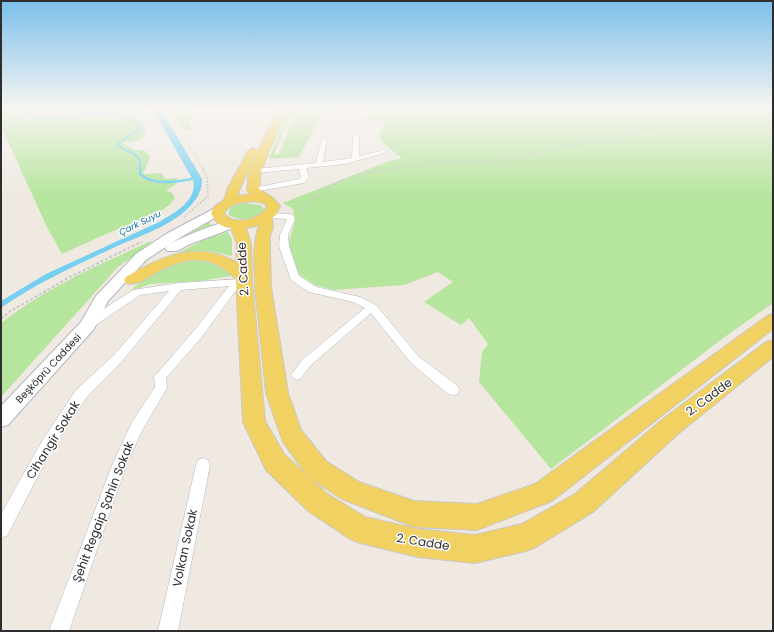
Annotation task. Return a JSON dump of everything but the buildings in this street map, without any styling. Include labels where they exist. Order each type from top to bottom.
[{"type":"main road","points":[[260,137],[234,188],[230,201],[229,219],[247,224],[268,209]]},
{"type":"main road","points":[[268,209],[254,190],[255,171],[270,137]]},
{"type":"main road","points":[[230,201],[246,198],[268,209]]},
{"type":"main road","name":"2. Cadde","points":[[268,209],[266,227],[263,236],[263,287],[277,393],[291,435],[317,469],[351,491],[414,514],[477,517],[543,493],[773,320]]},
{"type":"main road","name":"2. Cadde","points":[[229,219],[244,244],[242,281],[254,422],[275,462],[317,502],[360,529],[418,543],[475,549],[526,537],[584,504],[671,426],[773,347]]},
{"type":"main road","name":"Beşköprü Caddesi","points":[[1,419],[91,320],[159,255],[229,219]]},
{"type":"main road","name":"Beşköprü Caddesi","points":[[91,320],[101,299],[141,257],[171,237],[229,219]]},
{"type":"main road","points":[[132,280],[164,262],[185,256],[200,255],[224,260],[236,268],[242,281]]},
{"type":"street","points":[[355,160],[356,137]]},
{"type":"street","points":[[319,164],[324,139]]},
{"type":"street","points":[[255,171],[355,160],[384,152]]},
{"type":"street","points":[[254,190],[301,181],[305,177],[302,166]]},
{"type":"street","points":[[268,209],[290,218],[284,235],[284,246],[295,278],[313,290],[356,299],[372,307],[416,360],[453,390]]},
{"type":"street","points":[[91,320],[137,292],[180,286],[242,281]]},
{"type":"street","name":"Şehit Regaip Şahin Sokak","points":[[59,631],[120,462],[137,426],[161,388],[160,377],[198,335],[242,281]]},
{"type":"street","name":"Cihangir Sokak","points":[[1,530],[47,445],[81,394],[119,357],[180,286]]},
{"type":"street","points":[[297,375],[306,363],[372,307]]},
{"type":"street","name":"Volkan Sokak","points":[[168,631],[203,465]]},
{"type":"path","points":[[179,222],[208,196],[208,177],[184,137]]},
{"type":"path","points":[[290,218],[335,183],[362,174],[432,162],[490,162],[613,137]]},
{"type":"path","points":[[1,319],[9,312],[68,278],[146,240]]},
{"type":"green space","points":[[6,137],[142,137],[136,141],[122,143],[134,150],[144,150],[150,157],[143,174],[161,173],[165,179],[178,178],[175,185],[166,190],[172,193],[175,198],[164,209],[62,254],[46,225]]},
{"type":"green space","points":[[277,137],[281,137],[274,154],[279,154],[285,137],[309,137],[299,157],[269,159]]},
{"type":"green space","points":[[380,137],[773,137],[773,303],[726,336],[551,469],[479,382],[482,352],[488,344],[469,318],[461,325],[424,302],[453,282],[438,272],[404,285],[333,290],[315,285],[294,270],[289,241],[295,221],[293,209],[283,203],[389,161],[402,158],[382,141]]},
{"type":"green space","points":[[245,203],[261,205],[264,210],[257,216],[248,219],[238,219],[229,215],[229,210],[235,205]]},
{"type":"green space","points":[[208,221],[214,227],[171,245],[152,257],[127,278],[154,252]]},
{"type":"green space","points":[[228,232],[232,239],[232,256],[209,251],[176,254],[207,238]]},
{"type":"green space","points":[[151,241],[151,243],[118,267],[1,397],[1,323],[37,298],[55,288],[93,268]]},
{"type":"green space","points":[[203,258],[231,271],[231,276],[200,281],[151,284],[128,293],[149,274],[167,264]]},
{"type":"water","points":[[169,137],[177,137],[202,179],[201,189],[198,195],[184,212],[166,224],[144,235],[56,275],[1,308],[1,301],[46,274],[159,222],[184,206],[192,194],[194,187],[193,180]]},
{"type":"waterway","points":[[127,137],[117,144],[133,153],[139,159],[140,174],[146,178],[152,181],[160,182],[197,178]]},
{"type":"water label","name":"Çark Suyu","points":[[140,223]]}]
